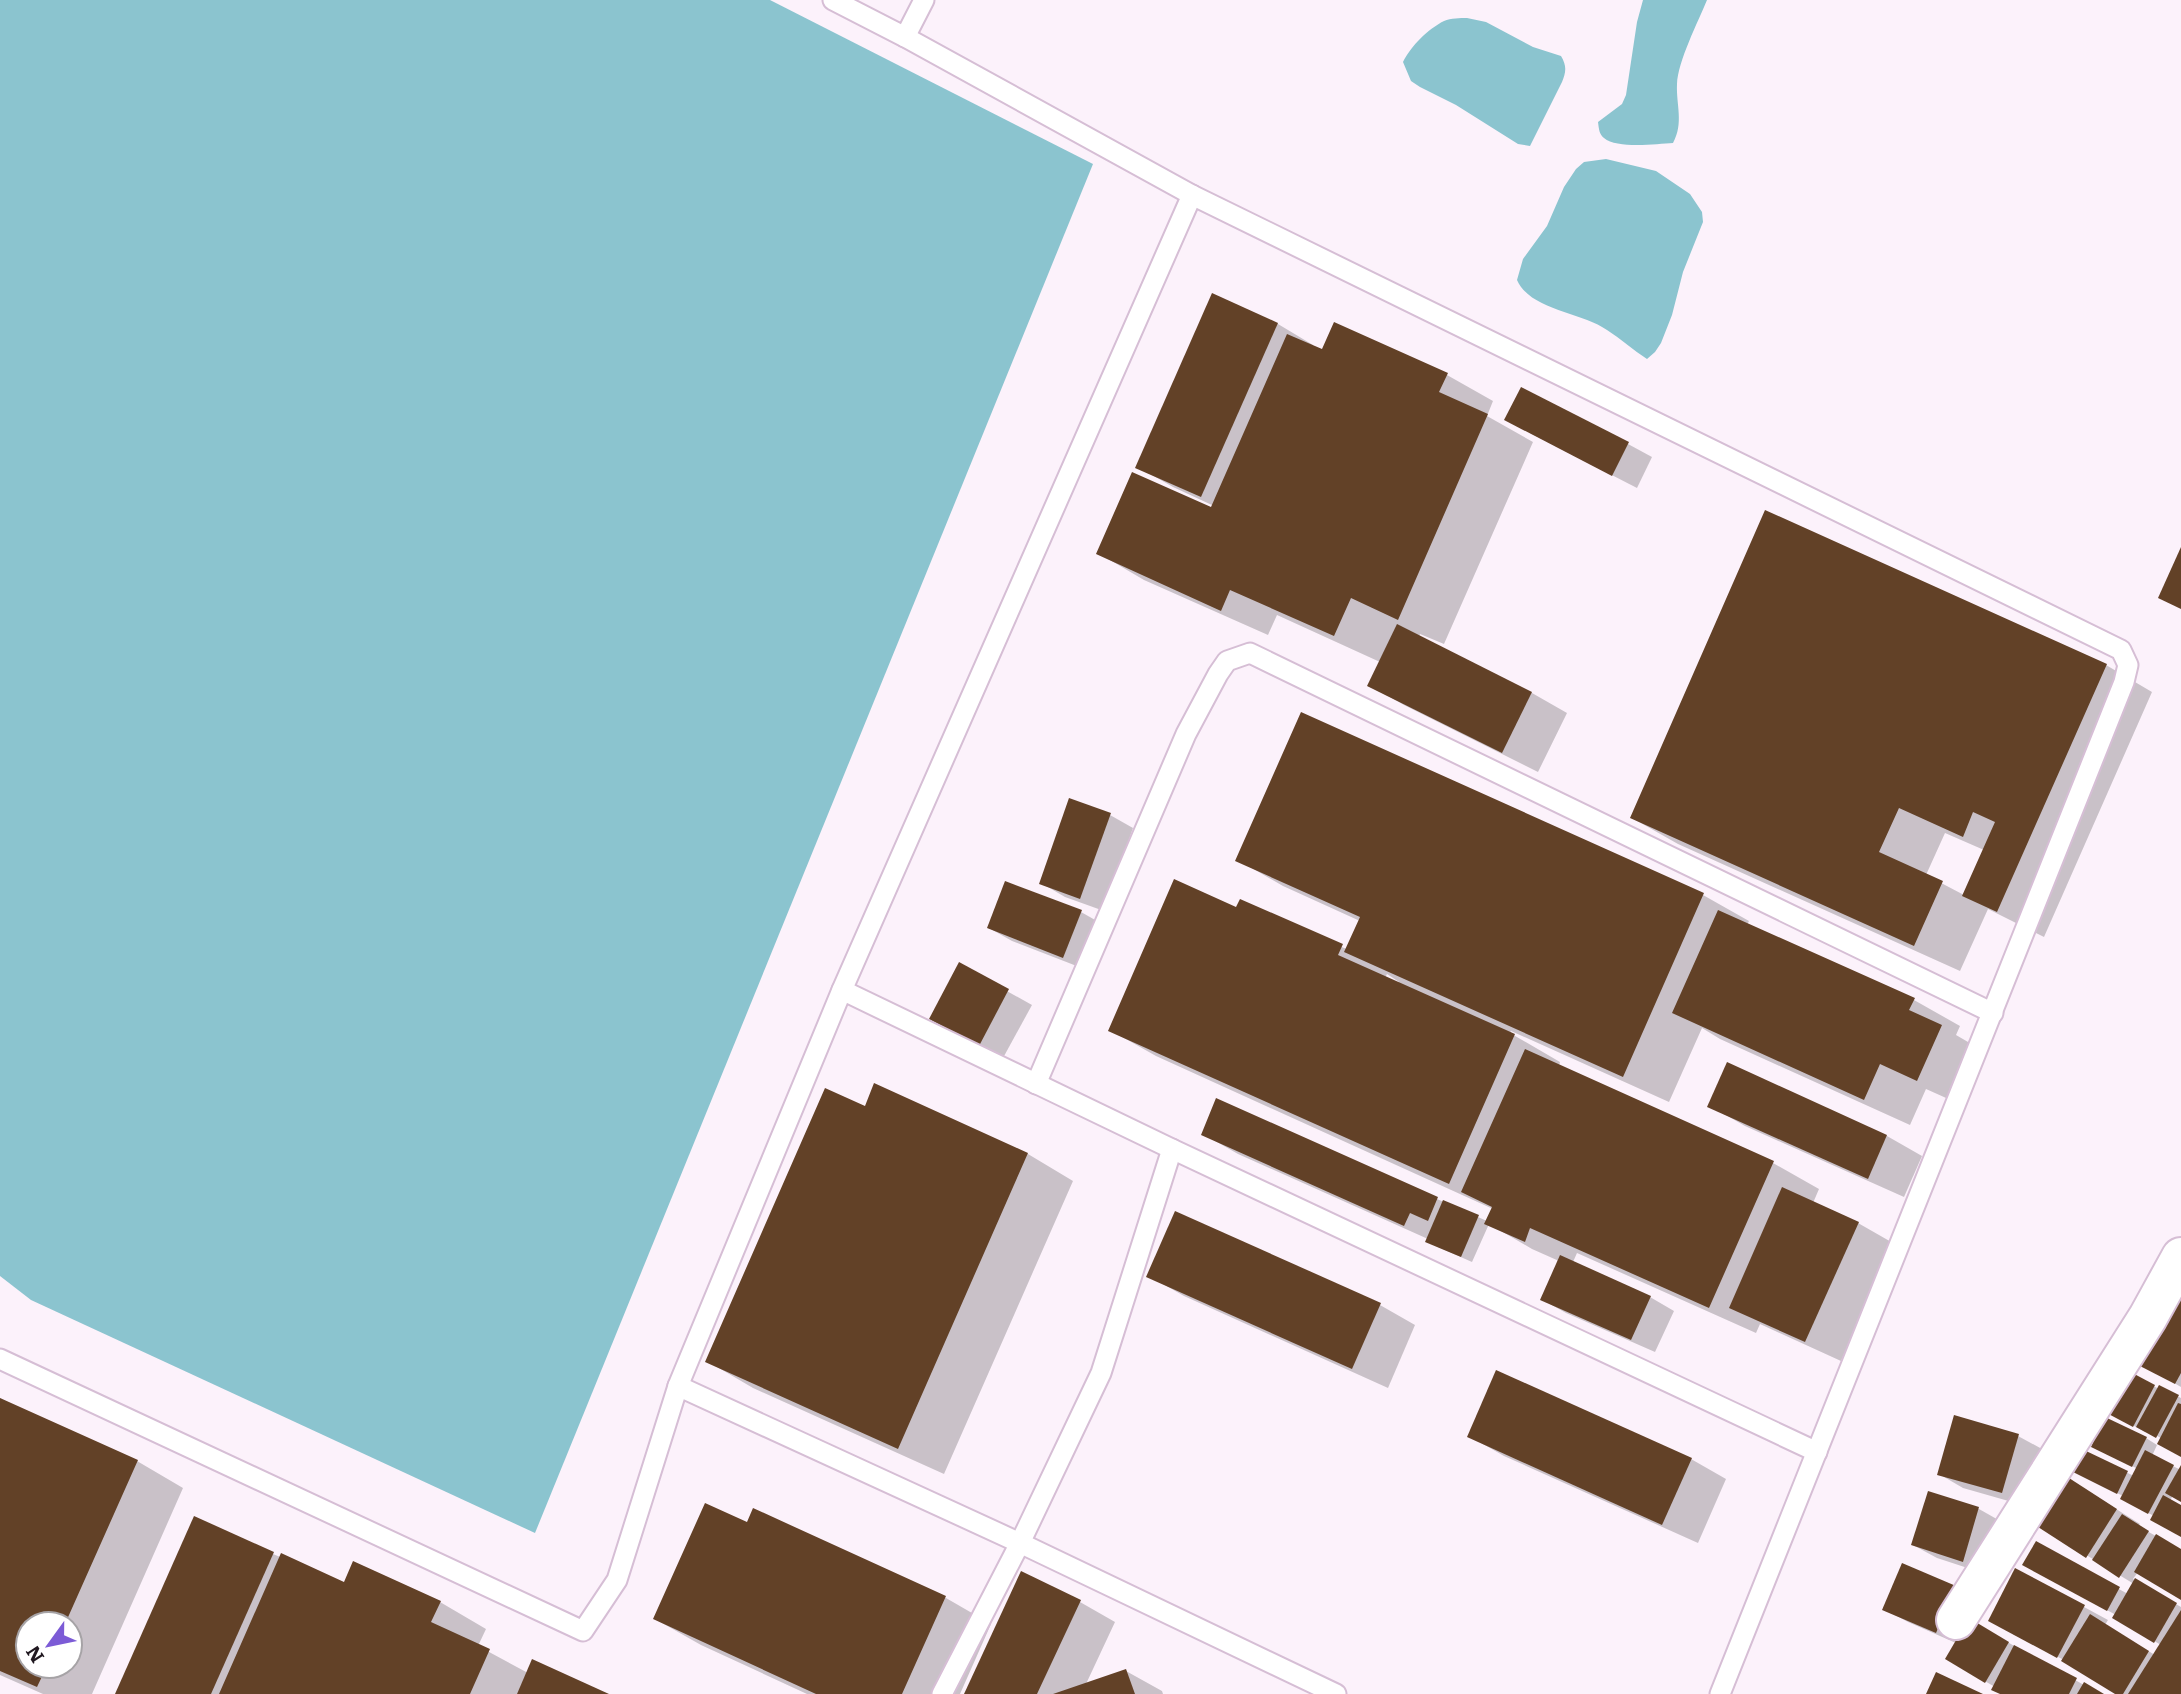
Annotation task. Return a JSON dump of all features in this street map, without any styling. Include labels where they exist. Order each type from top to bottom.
[{"type":"street","points":[[1956,1620],[2177,1275]]},
{"type":"lane","points":[[833,0],[1192,195],[2121,650],[2129,665],[1993,1013],[1720,1694]]},
{"type":"lane","points":[[905,37],[924,0]]},
{"type":"lane","points":[[0,1359],[583,1631],[617,1580],[678,1386],[842,990],[1192,195]]},
{"type":"lane","points":[[1036,1084],[1186,734],[1227,661],[1250,653],[1993,1013]]},
{"type":"lane","points":[[842,990],[1172,1149],[1817,1452]]},
{"type":"lane","points":[[942,1694],[1020,1544],[1101,1373],[1172,1149]]},
{"type":"lane","points":[[678,1386],[1336,1694]]},
{"type":"water","points":[[0,0],[770,0],[1093,164],[535,1533],[31,1300],[0,1276]]},
{"type":"water","points":[[1643,0],[1707,0],[1678,75],[1679,121],[1673,143],[1618,144],[1601,135],[1598,122],[1622,104],[1626,95]]},
{"type":"water","points":[[1467,18],[1486,22],[1533,47],[1561,56],[1563,60],[1565,69],[1562,82],[1530,146],[1518,144],[1456,105],[1411,81],[1403,62],[1415,44],[1444,21]]},
{"type":"water","points":[[1606,159],[1656,171],[1690,194],[1702,212],[1703,222],[1683,272],[1672,315],[1661,343],[1647,359],[1596,324],[1533,298],[1517,280],[1523,259],[1547,226],[1564,187],[1576,169],[1584,162]]},
{"type":"building","points":[[1212,293],[1278,323],[1201,497],[1135,468]]},
{"type":"building","points":[[1334,322],[1448,373],[1439,392],[1488,414],[1398,620],[1351,598],[1334,636],[1230,590],[1221,611],[1096,554],[1132,472],[1211,507],[1287,334],[1322,349]]},
{"type":"building","points":[[1521,387],[1629,442],[1612,476],[1504,420]]},
{"type":"building","points":[[1765,510],[2107,664],[1997,912],[1962,896],[1995,822],[1973,812],[1963,837],[1899,808],[1879,852],[1943,881],[1914,946],[1630,818]]},
{"type":"building","points":[[2181,547],[2181,609],[2158,598]]},
{"type":"building","points":[[1397,624],[1532,692],[1502,753],[1367,686]]},
{"type":"building","points":[[1301,712],[1704,893],[1623,1077],[1344,952],[1360,917],[1235,861]]},
{"type":"building","points":[[1069,798],[1111,813],[1080,899],[1039,884]]},
{"type":"building","points":[[1174,879],[1236,907],[1240,899],[1343,944],[1338,955],[1515,1034],[1449,1184],[1108,1031]]},
{"type":"building","points":[[1005,881],[1082,910],[1063,958],[987,928]]},
{"type":"building","points":[[1718,910],[1915,998],[1909,1010],[1942,1025],[1917,1081],[1880,1064],[1864,1100],[1672,1013]]},
{"type":"building","points":[[959,962],[1009,989],[979,1046],[929,1019]]},
{"type":"building","points":[[1525,1049],[1774,1161],[1709,1308],[1530,1228],[1525,1242],[1484,1224],[1492,1207],[1461,1192]]},
{"type":"building","points":[[1727,1062],[1887,1135],[1868,1179],[1707,1107]]},
{"type":"building","points":[[874,1083],[1028,1153],[898,1449],[705,1362],[825,1088],[865,1106]]},
{"type":"building","points":[[1216,1098],[1438,1197],[1428,1221],[1410,1213],[1404,1226],[1201,1135]]},
{"type":"building","points":[[1782,1187],[1859,1222],[1805,1342],[1729,1308]]},
{"type":"building","points":[[1443,1200],[1479,1215],[1461,1257],[1425,1242]]},
{"type":"building","points":[[1175,1211],[1381,1303],[1352,1369],[1146,1277]]},
{"type":"building","points":[[1560,1255],[1651,1296],[1631,1340],[1540,1300]]},
{"type":"building","points":[[2181,1294],[2181,1373],[2175,1384],[2138,1365]]},
{"type":"building","points":[[2123,1368],[2155,1385],[2133,1427],[2101,1410]]},
{"type":"building","points":[[1496,1370],[1692,1458],[1662,1525],[1467,1437]]},
{"type":"building","points":[[2159,1385],[2179,1395],[2156,1438],[2136,1427]]},
{"type":"building","points":[[0,1398],[138,1460],[71,1610],[14,1610],[14,1677],[0,1671]]},
{"type":"building","points":[[2178,1403],[2181,1404],[2181,1457],[2157,1444]]},
{"type":"building","points":[[1954,1415],[2019,1434],[2002,1493],[1937,1475]]},
{"type":"building","points":[[2105,1417],[2147,1437],[2132,1467],[2091,1447]]},
{"type":"building","points":[[2084,1450],[2128,1471],[2117,1494],[2073,1472]]},
{"type":"building","points":[[2145,1450],[2174,1465],[2148,1514],[2120,1499]]},
{"type":"building","points":[[2181,1465],[2181,1502],[2165,1493]]},
{"type":"building","points":[[2069,1478],[2117,1509],[2086,1558],[2038,1527]]},
{"type":"building","points":[[1928,1491],[1979,1507],[1963,1562],[1911,1545]]},
{"type":"building","points":[[2163,1495],[2181,1505],[2181,1537],[2150,1520]]},
{"type":"building","points":[[705,1503],[747,1522],[753,1508],[946,1596],[902,1694],[816,1694],[653,1619]]},
{"type":"building","points":[[2122,1514],[2149,1531],[2119,1578],[2092,1560]]},
{"type":"building","points":[[194,1516],[274,1552],[211,1694],[115,1694]]},
{"type":"building","points":[[2156,1534],[2181,1549],[2181,1600],[2134,1572]]},
{"type":"building","points":[[2036,1541],[2120,1587],[2107,1611],[2022,1565]]},
{"type":"building","points":[[281,1553],[344,1582],[353,1561],[441,1601],[431,1622],[490,1649],[470,1694],[219,1694]]},
{"type":"building","points":[[1902,1563],[1956,1586],[1936,1633],[1882,1610]]},
{"type":"building","points":[[2015,1568],[2085,1605],[2057,1658],[1988,1621]]},
{"type":"building","points":[[1021,1571],[1081,1600],[1037,1694],[964,1694]]},
{"type":"building","points":[[2135,1578],[2177,1603],[2154,1643],[2112,1618]]},
{"type":"building","points":[[2181,1610],[2181,1694],[2128,1694]]},
{"type":"building","points":[[2090,1614],[2149,1651],[2123,1694],[2115,1694],[2061,1661]]},
{"type":"building","points":[[1969,1618],[2009,1642],[1985,1683],[1945,1659]]},
{"type":"building","points":[[2014,1645],[2077,1678],[2069,1694],[2000,1694],[1991,1690]]},
{"type":"building","points":[[532,1659],[609,1694],[517,1694]]},
{"type":"building","points":[[1126,1669],[1135,1694],[1053,1694]]},
{"type":"building","points":[[1936,1672],[1983,1694],[1926,1694]]},
{"type":"building","points":[[21,1680],[40,1680],[37,1687]]},
{"type":"building","points":[[2084,1682],[2104,1694],[2077,1694]]}]
